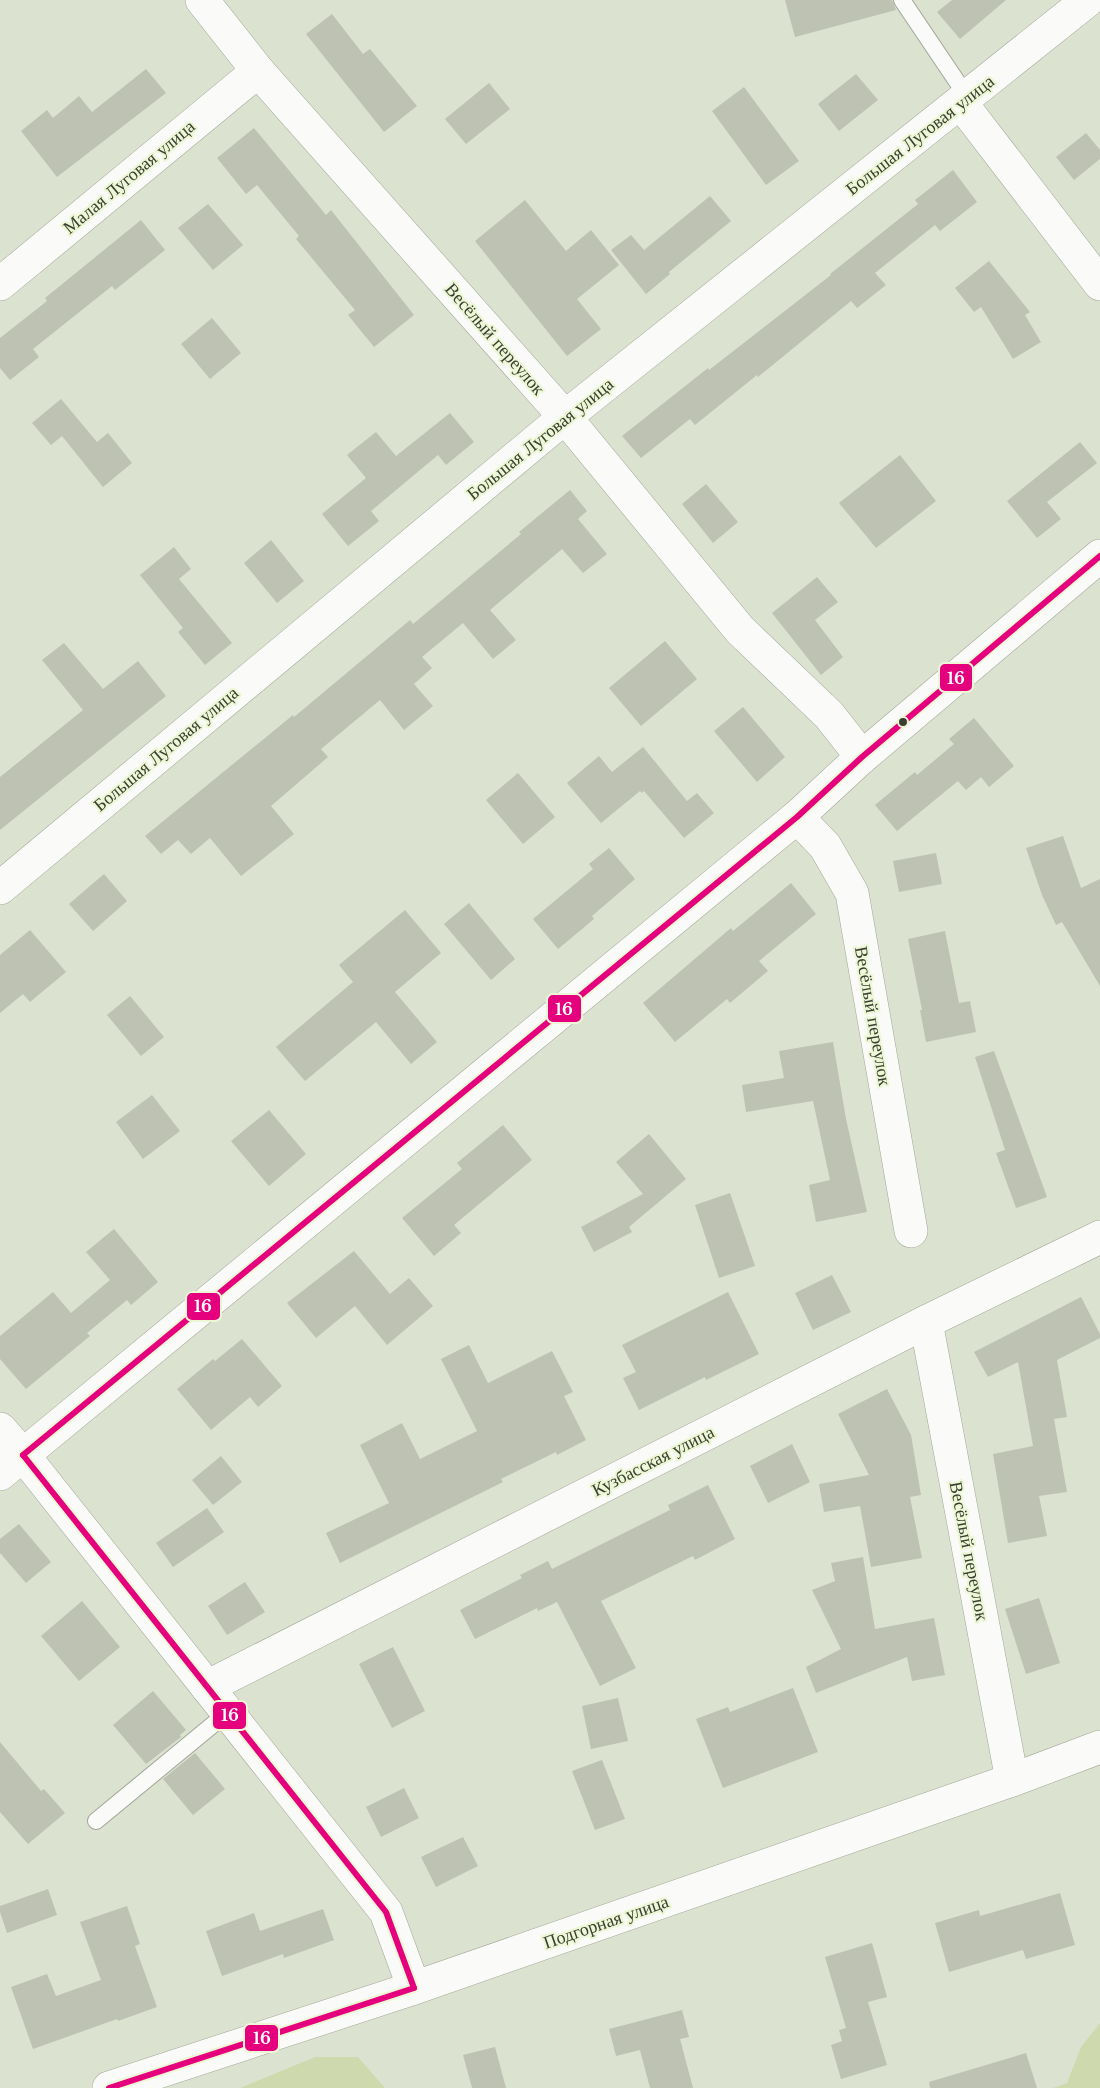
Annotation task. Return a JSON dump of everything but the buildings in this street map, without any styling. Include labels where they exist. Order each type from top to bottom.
[{"type":"street","name":"Весёлый переулок","points":[[202,0],[258,71],[565,417],[740,630],[829,715],[862,757]]},
{"type":"street","name":"Большая Луговая улица","points":[[0,888],[565,417],[1088,0]]},
{"type":"street","name":"Малая Луговая улица","points":[[0,284],[258,71]]},
{"type":"street","points":[[964,100],[1100,284]]},
{"type":"street","points":[[11,1465],[797,817],[862,757],[1100,556]]},
{"type":"street","name":"Весёлый переулок","points":[[797,817],[825,846],[852,893],[911,1231]]},
{"type":"street","name":"Кузбасская улица","points":[[207,1687],[926,1322],[1100,1237]]},
{"type":"street","name":"Весёлый переулок","points":[[926,1322],[1012,1780]]},
{"type":"street","points":[[0,1429],[11,1465],[207,1687],[386,1912],[414,1988]]},
{"type":"street","name":"Подгорная улица","points":[[109,2088],[414,1988],[1100,1748]]},
{"type":"lane","points":[[902,0],[964,100]]},
{"type":"lane","points":[[96,1821],[228,1713]]},
{"type":"green space","points":[[1100,2023],[1100,2088],[1053,2088],[1067,2083],[1081,2047]]},
{"type":"green space","points":[[315,2057],[358,2057],[385,2088],[240,2088]]},
{"type":"transit line","name":"16","points":[[23,1455],[797,817],[862,757],[1100,556]]},
{"type":"transit line","name":"16","points":[[23,1455],[386,1912],[414,1988]]},
{"type":"transit line","name":"16","points":[[109,2088],[414,1988]]}]
